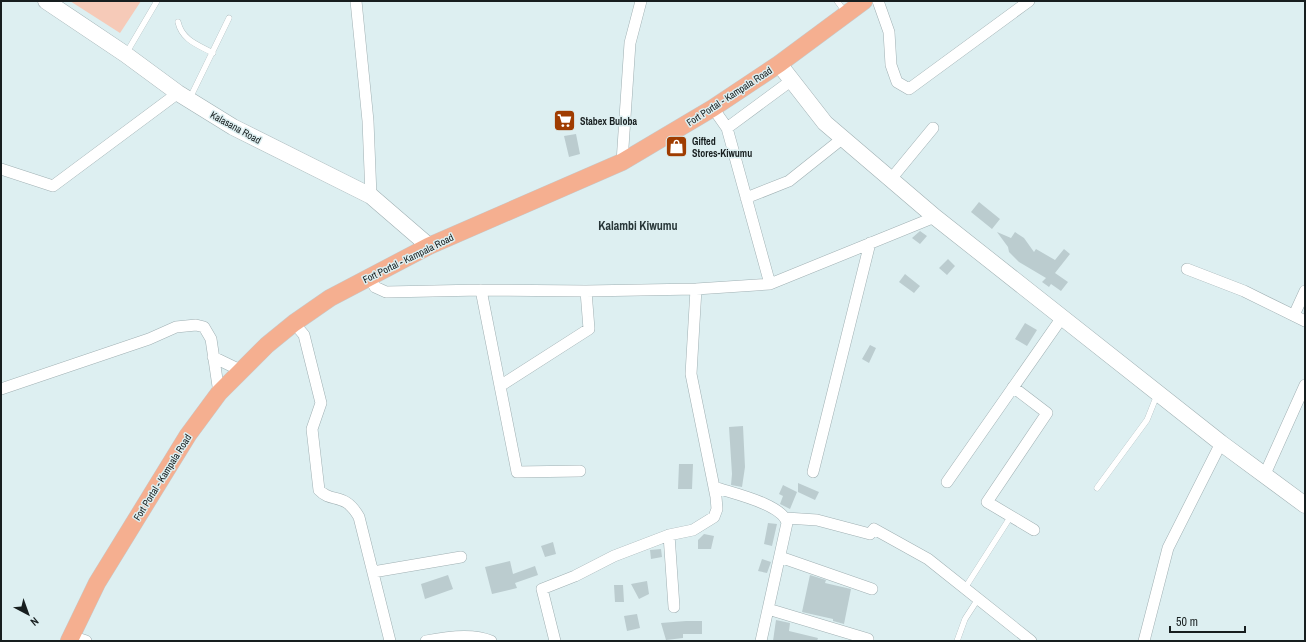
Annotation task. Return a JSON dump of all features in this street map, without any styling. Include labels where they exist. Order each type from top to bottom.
[{"type":"main road","name":"Fort Portal - Kampala Road","points":[[76,639],[97,583],[188,435],[219,393],[240,370],[294,323],[330,298],[369,276],[429,246],[622,162],[713,108],[779,64],[842,8],[864,1]]},
{"type":"street","name":"Kalasana Road","points":[[46,1],[184,96],[232,127],[371,196],[429,246]]},
{"type":"street","points":[[356,1],[368,120],[371,196]]},
{"type":"street","points":[[622,162],[630,43],[641,1]]},
{"type":"street","points":[[878,1],[889,32],[892,65],[897,82],[909,89],[1029,1]]},
{"type":"street","points":[[779,64],[825,123],[935,217],[1063,316],[1221,443],[1305,505]]},
{"type":"street","points":[[727,128],[792,80]]},
{"type":"street","points":[[1,169],[53,186],[184,96]]},
{"type":"street","points":[[713,108],[727,128],[770,284]]},
{"type":"street","points":[[891,179],[933,128]]},
{"type":"street","points":[[746,198],[789,181],[843,138]]},
{"type":"street","points":[[369,276],[375,287],[386,292],[696,289],[770,284],[935,217]]},
{"type":"street","points":[[813,472],[870,243]]},
{"type":"street","points":[[1187,269],[1244,291],[1305,321]]},
{"type":"street","points":[[555,641],[542,589],[575,576],[614,556],[669,535],[693,530],[714,517],[717,509],[714,487],[690,374],[696,289]]},
{"type":"street","points":[[480,290],[518,472],[580,470]]},
{"type":"street","points":[[500,386],[589,329],[586,291]]},
{"type":"street","points":[[1294,315],[1305,291]]},
{"type":"street","points":[[947,482],[1063,316]]},
{"type":"street","points":[[294,323],[304,335],[321,403],[312,429],[319,490],[322,494],[343,500],[354,508],[359,517],[390,641]]},
{"type":"street","points":[[1,389],[148,340],[176,327],[196,324],[204,327],[211,340],[219,393]]},
{"type":"street","points":[[213,357],[240,370]]},
{"type":"street","points":[[1265,474],[1305,385]]},
{"type":"street","points":[[1013,387],[1048,413],[987,502],[1034,530]]},
{"type":"street","points":[[1144,641],[1168,548],[1221,443]]},
{"type":"street","points":[[714,487],[774,507],[786,518],[817,520],[870,534],[874,529],[928,558],[1031,641]]},
{"type":"street","points":[[761,641],[780,558],[787,523],[786,518]]},
{"type":"street","points":[[669,535],[674,607]]},
{"type":"street","points":[[372,572],[461,557]]},
{"type":"street","points":[[780,558],[872,589]]},
{"type":"street","points":[[768,609],[868,640]]},
{"type":"street","points":[[426,641],[440,638],[479,637],[490,641]]},
{"type":"lane","points":[[125,54],[157,1]]},
{"type":"lane","points":[[184,96],[213,53],[229,18]]},
{"type":"lane","points":[[178,22],[180,30],[186,38],[213,53]]},
{"type":"lane","points":[[1097,488],[1147,420],[1158,392]]},
{"type":"lane","points":[[964,588],[1011,516]]},
{"type":"lane","points":[[957,641],[965,619],[978,599]]},
{"type":"shaded area","points":[[70,1],[141,1],[120,33]]},
{"type":"building","points":[[576,134],[580,154],[569,157],[564,136]]},
{"type":"building","points":[[979,202],[1000,219],[992,229],[971,212]]},
{"type":"building","points":[[920,231],[927,236],[920,244],[912,238]]},
{"type":"building","points":[[997,232],[1011,238],[1015,232],[1024,238],[1034,252],[1036,249],[1055,260],[1064,249],[1070,254],[1055,273],[1068,282],[1061,291],[1051,284],[1049,287],[1042,282],[1046,278],[1019,262],[1009,252],[1008,247]]},
{"type":"building","points":[[948,259],[955,266],[947,275],[939,268]]},
{"type":"building","points":[[905,274],[920,286],[914,293],[899,282]]},
{"type":"building","points":[[1025,323],[1037,330],[1027,346],[1015,339]]},
{"type":"building","points":[[870,345],[876,348],[869,363],[862,359]]},
{"type":"building","points":[[743,426],[745,467],[742,487],[731,485],[732,474],[729,427]]},
{"type":"building","points":[[679,464],[693,464],[692,489],[678,489]]},
{"type":"building","points":[[798,483],[819,492],[815,500],[798,492]]},
{"type":"building","points":[[783,485],[797,492],[790,509],[780,504],[783,496],[779,494]]},
{"type":"building","points":[[768,523],[777,524],[772,546],[764,544]]},
{"type":"building","points":[[704,534],[714,536],[711,549],[698,549],[698,540]]},
{"type":"building","points":[[553,542],[556,554],[545,557],[541,546]]},
{"type":"building","points":[[661,549],[662,557],[651,559],[650,550]]},
{"type":"building","points":[[762,559],[771,562],[767,573],[758,571]]},
{"type":"building","points":[[510,561],[513,574],[535,566],[538,575],[515,583],[517,588],[492,594],[485,567]]},
{"type":"building","points":[[448,575],[453,589],[425,599],[421,584]]},
{"type":"building","points":[[810,575],[826,580],[825,583],[851,589],[844,624],[833,621],[833,619],[802,612]]},
{"type":"building","points":[[647,581],[649,594],[639,599],[631,584]]},
{"type":"building","points":[[614,585],[623,585],[624,602],[615,602]]},
{"type":"building","points":[[637,614],[640,628],[627,631],[624,616]]},
{"type":"building","points":[[776,620],[790,623],[789,631],[818,638],[817,641],[773,641]]},
{"type":"building","points":[[702,621],[702,634],[683,634],[683,638],[666,640],[661,623]]},
{"type":"place","name":"Stabex Buloba","points":[[565,121]]},
{"type":"place","name":"Gifted Stores-Kiwumu","points":[[676,147]]},
{"type":"district","name":"Kalambi Kiwumu","points":[[638,226]]}]
